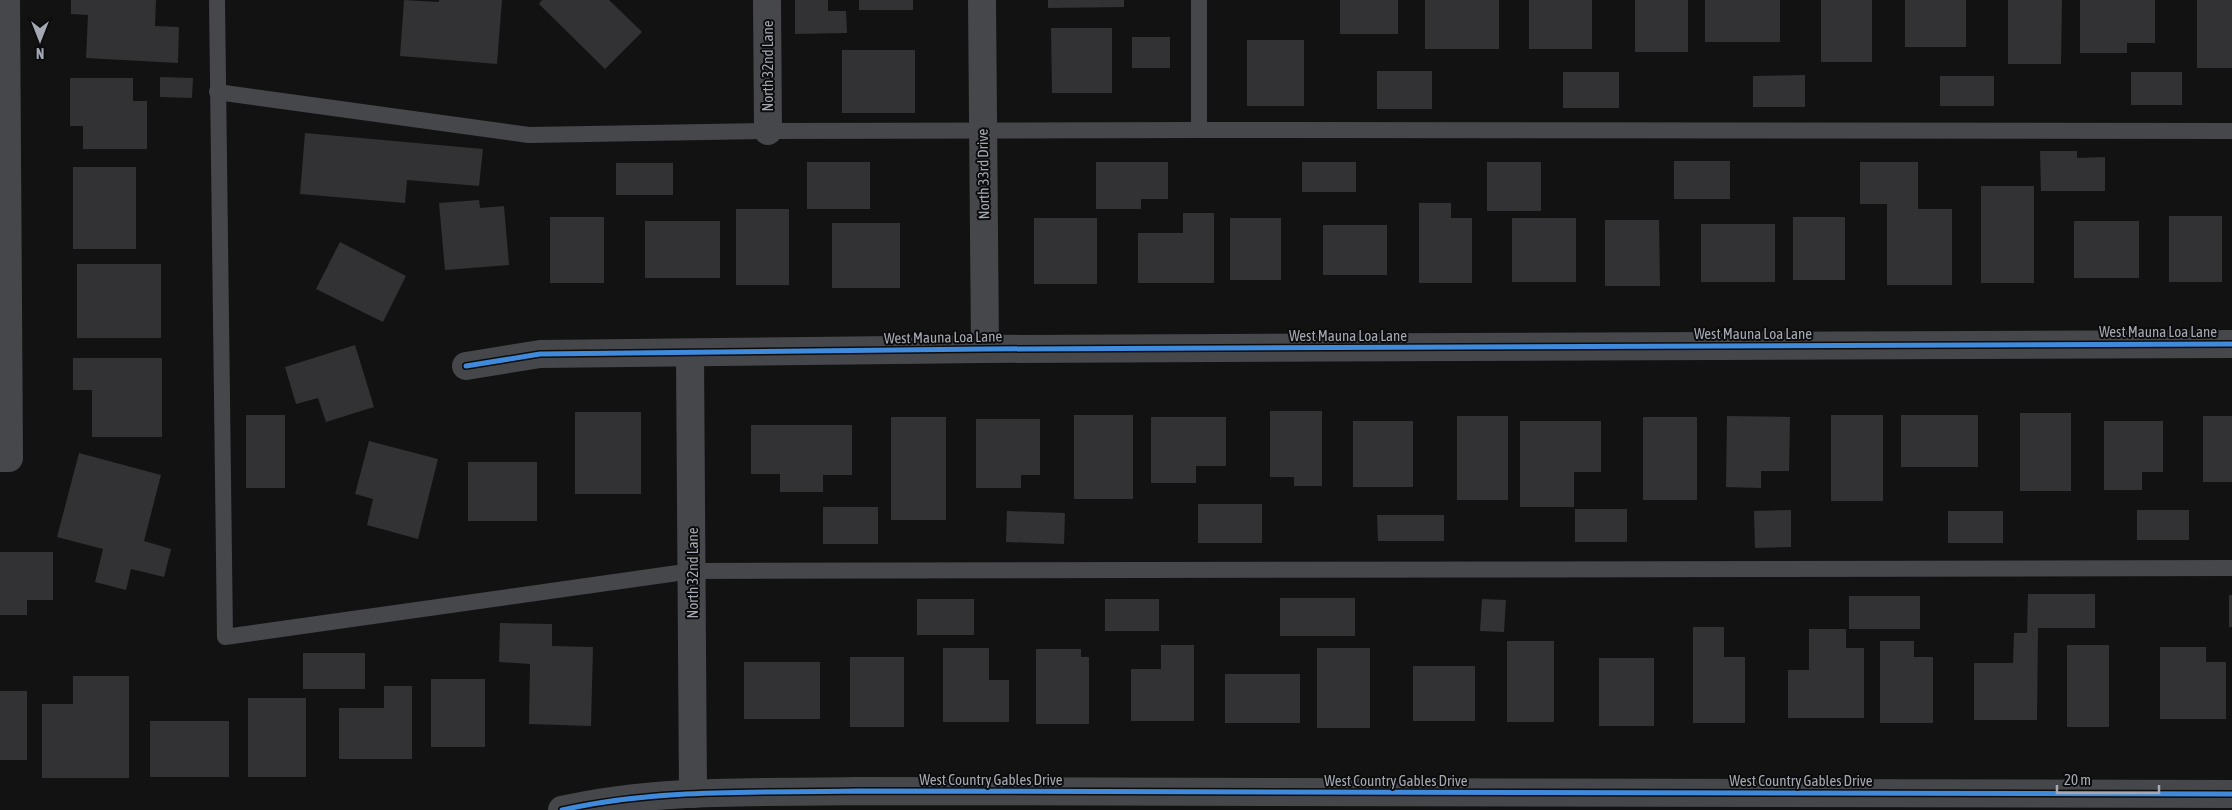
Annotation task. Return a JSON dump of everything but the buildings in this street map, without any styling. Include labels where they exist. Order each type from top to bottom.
[{"type":"street","points":[[4,458],[6,0]]},
{"type":"street","name":"North 32nd Lane","points":[[767,0],[768,132]]},
{"type":"street","name":"North 33rd Drive","points":[[982,0],[986,349]]},
{"type":"street","name":"West Mauna Loa Lane","points":[[466,366],[540,354],[986,349],[2232,344]]},
{"type":"street","name":"North 32nd Lane","points":[[690,353],[692,794]]},
{"type":"street","name":"West Country Gables Drive","points":[[574,809],[634,798],[692,794],[856,792],[1116,801],[2232,794]]},
{"type":"lane","points":[[218,0],[225,637],[692,571],[2232,568]]},
{"type":"lane","points":[[1198,130],[1199,0]]},
{"type":"lane","points":[[218,92],[529,135],[982,130],[2232,131]]},
{"type":"cycle path","points":[[466,366],[540,354],[985,349],[2232,344]]},
{"type":"cycle path","points":[[562,810],[635,798],[745,792],[2232,794]]}]
